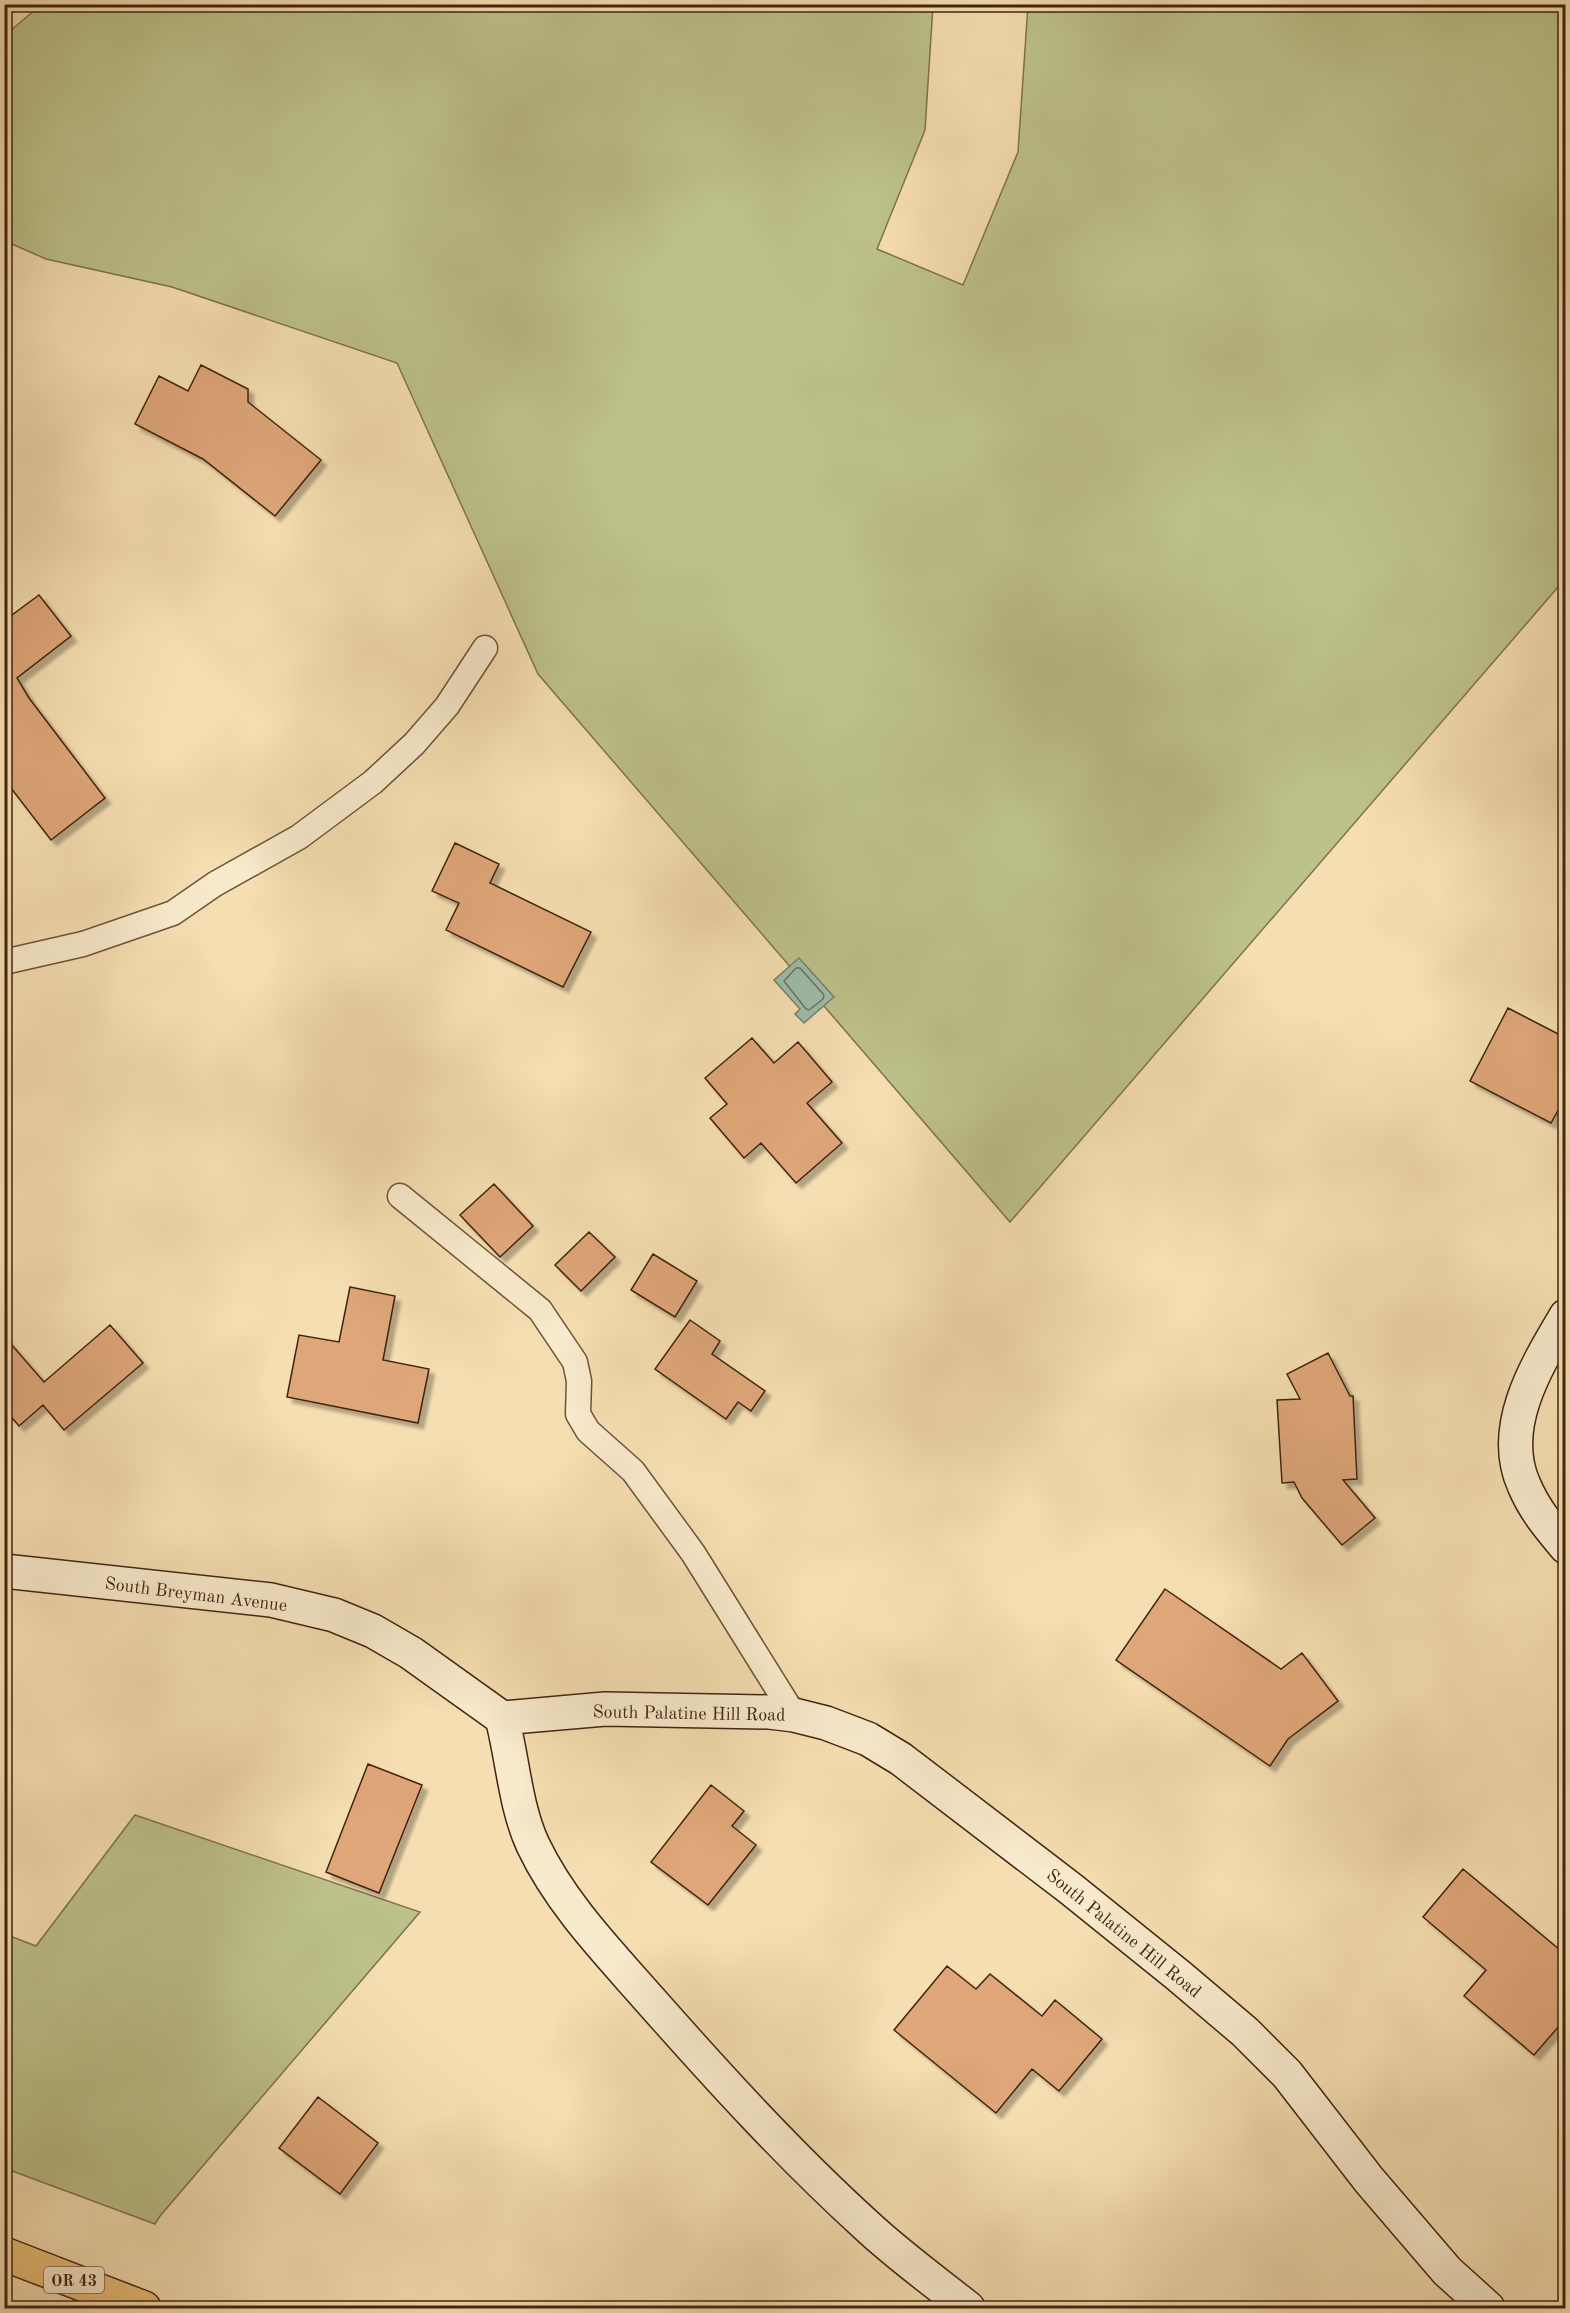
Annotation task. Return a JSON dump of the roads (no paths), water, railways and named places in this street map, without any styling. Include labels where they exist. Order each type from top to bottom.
[{"type":"main road","name":"OR 43","points":[[4,2254],[144,2308]]},
{"type":"street","points":[[1566,1316],[1533,1374],[1521,1407],[1516,1433],[1517,1458],[1522,1483],[1535,1508],[1566,1547]]},
{"type":"street","name":"South Breyman Avenue","points":[[4,1571],[272,1600],[334,1615],[373,1631],[411,1653],[502,1718]]},
{"type":"street","name":"South Palatine Hill Road","points":[[502,1718],[605,1709],[728,1710],[794,1715],[826,1723],[868,1738],[901,1759],[1071,1889],[1245,2032],[1287,2074],[1370,2180],[1447,2271],[1488,2308]]},
{"type":"street","points":[[502,1718],[510,1746],[522,1817],[546,1870],[571,1906],[689,2044],[814,2176],[868,2227],[968,2308]]},
{"type":"lane","points":[[4,962],[83,944],[172,913],[215,884],[299,837],[374,782],[414,744],[447,706],[485,648]]},
{"type":"lane","points":[[400,1196],[540,1310],[576,1362],[579,1381],[578,1414],[588,1431],[633,1471],[693,1553],[794,1715]]},
{"type":"water","points":[[799,958],[834,997],[804,1023],[795,1014],[800,1009],[774,980]]}]
